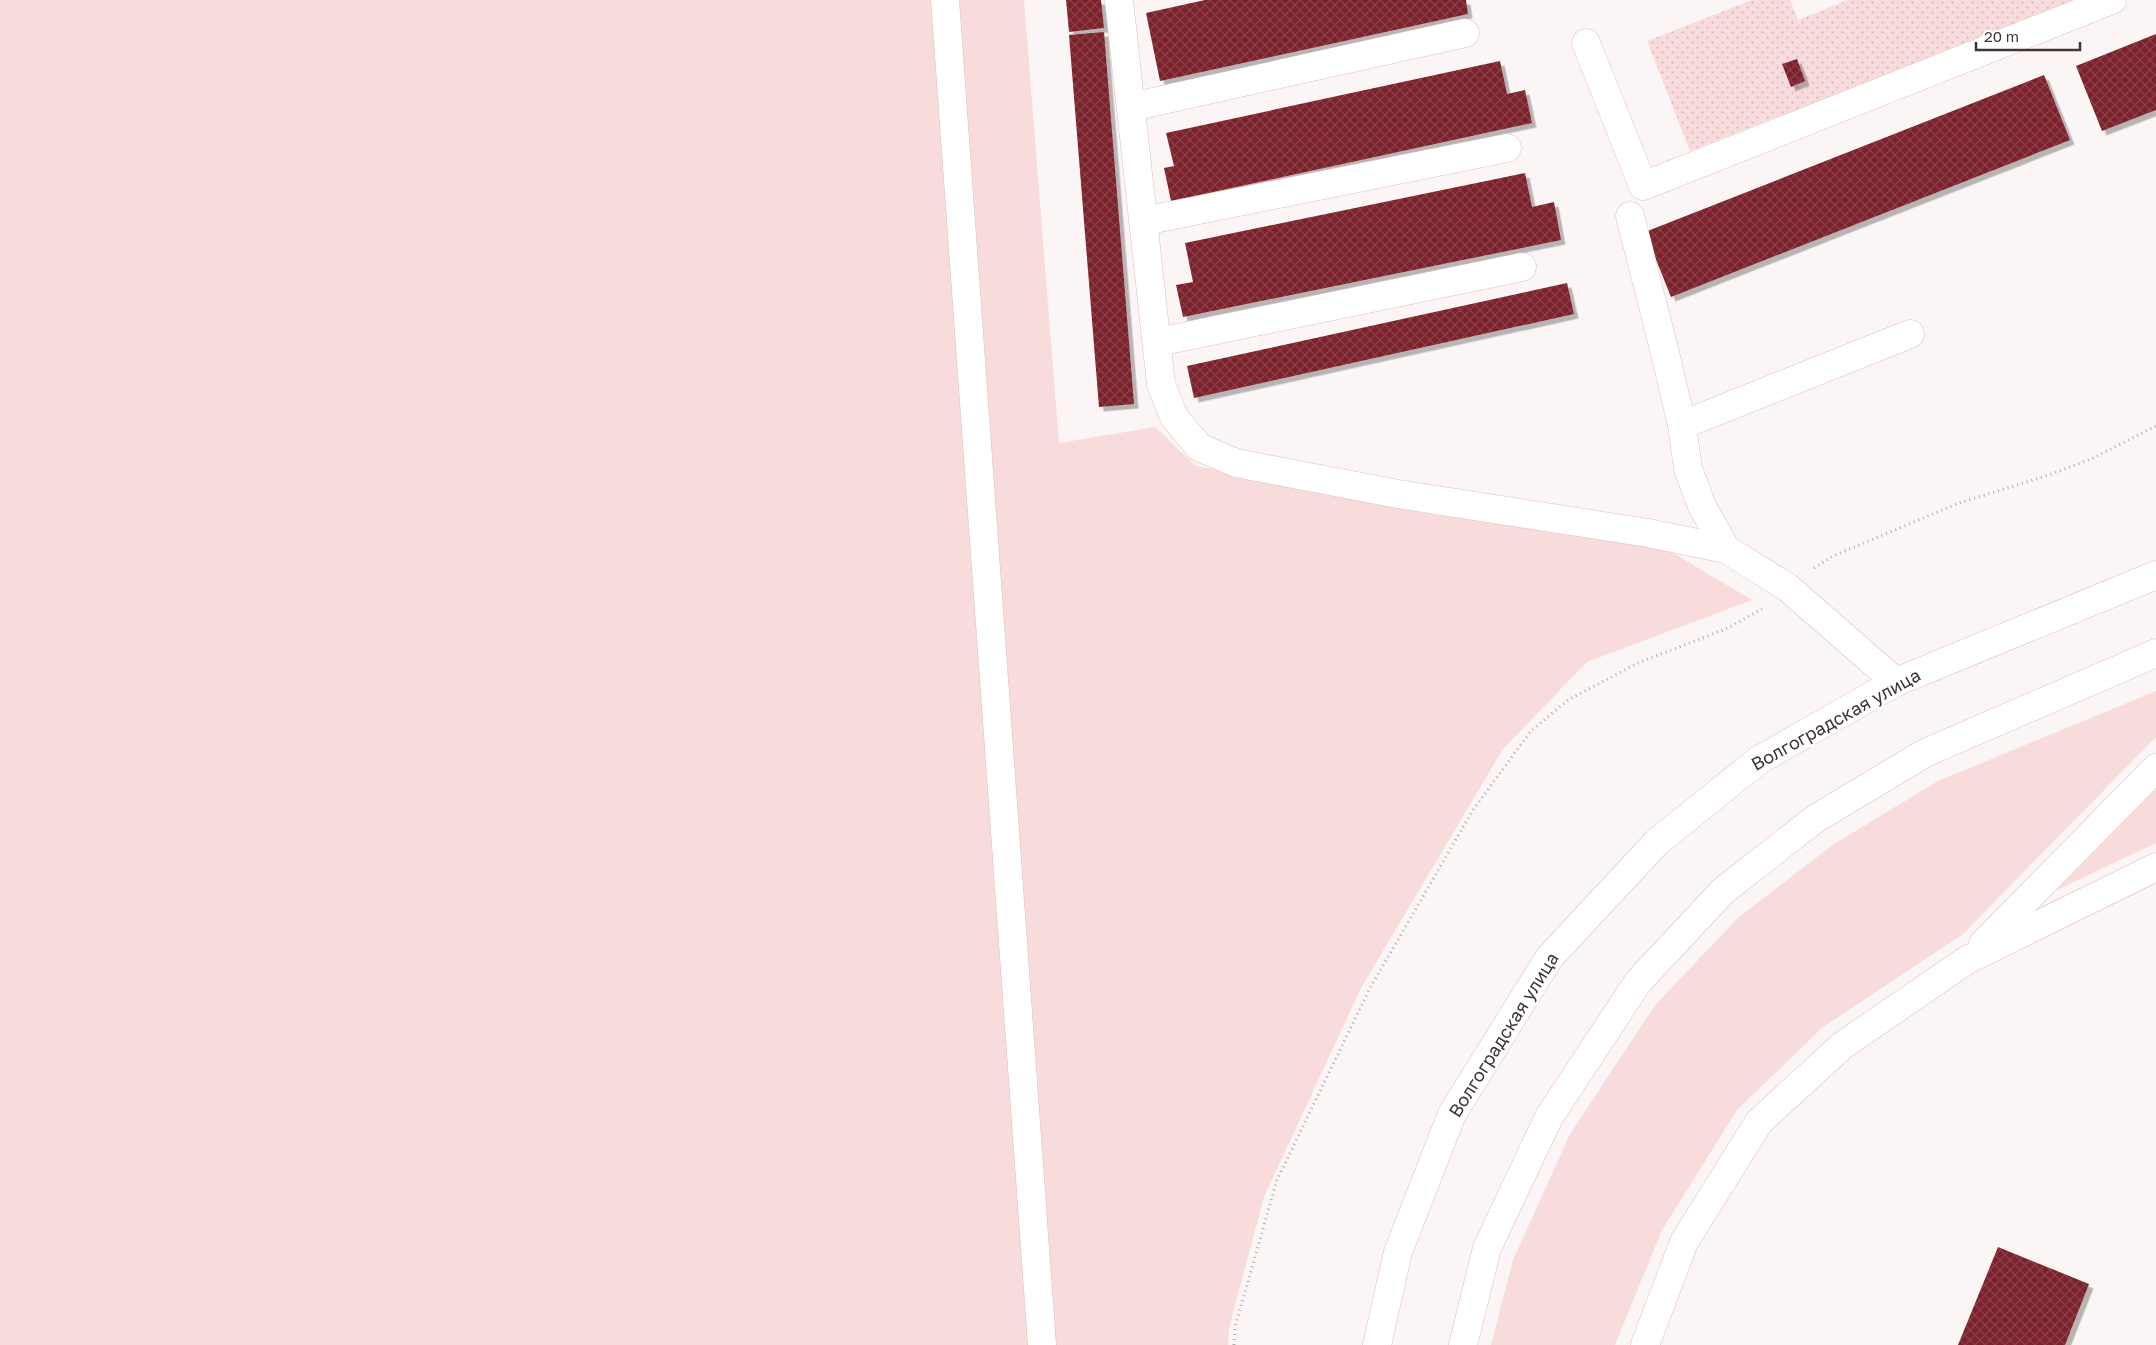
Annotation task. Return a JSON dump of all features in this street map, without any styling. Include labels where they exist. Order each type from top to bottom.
[{"type":"main road","points":[[944,0],[1042,1345]]},
{"type":"main road","points":[[1119,0],[1158,342],[1161,384],[1174,418],[1199,448],[1236,463],[1398,494],[1648,533],[1726,549],[1787,587],[1896,682]]},
{"type":"main road","points":[[1586,43],[1643,186],[2112,0]]},
{"type":"main road","points":[[1131,107],[1465,33]]},
{"type":"main road","points":[[1144,221],[1507,148]]},
{"type":"main road","points":[[1630,216],[1682,425],[1688,470],[1702,506],[1726,549]]},
{"type":"main road","points":[[1158,342],[1522,267]]},
{"type":"main road","points":[[1682,425],[1910,334]]},
{"type":"main road","name":"Волгоградская улица","points":[[1377,1345],[1398,1252],[1452,1114],[1549,958],[1657,842],[1759,760],[1896,682],[2156,575]]},
{"type":"main road","points":[[1462,1345],[1487,1248],[1548,1117],[1638,982],[1723,891],[1815,819],[1925,753],[2156,653]]},
{"type":"main road","points":[[1967,960],[2156,768]]},
{"type":"main road","points":[[1645,1345],[1684,1242],[1759,1122],[1843,1046],[1967,960],[2156,867]]},
{"type":"path","points":[[1234,1345],[1235,1327],[1277,1180],[1370,988],[1473,810],[1531,731],[1568,700],[1638,662],[1728,628],[1765,607],[1787,587],[1833,556],[1959,503],[2049,475],[2091,459],[2156,426]]},
{"type":"shaded area","points":[[0,0],[1024,0],[1059,443],[1155,427],[1196,466],[1536,527],[1663,547],[1752,600],[1587,662],[1503,749],[1361,988],[1264,1197],[1229,1328],[1228,1345],[0,1345]]},
{"type":"shaded area","points":[[1752,0],[1790,0],[1798,20],[1848,0],[2073,0],[1690,151],[1647,41]]},
{"type":"shaded area","points":[[2156,691],[2156,737],[1963,934],[1823,1027],[1737,1110],[1662,1230],[1615,1345],[1491,1345],[1513,1260],[1570,1134],[1656,1004],[1739,917],[1834,844],[1938,781]]},
{"type":"shaded area","points":[[2156,789],[2156,843],[2057,890]]},
{"type":"building","points":[[1066,0],[1101,0],[1104,28],[1069,32]]},
{"type":"building","points":[[1205,0],[1466,0],[1468,14],[1160,81],[1146,13]]},
{"type":"building","points":[[1104,32],[1134,404],[1099,407],[1069,35]]},
{"type":"building","points":[[2156,34],[2156,110],[2102,131],[2076,66]]},
{"type":"building","points":[[1797,59],[1805,81],[1791,87],[1782,64]]},
{"type":"building","points":[[1500,61],[1507,94],[1525,90],[1532,123],[1171,201],[1164,168],[1174,166],[1166,133]]},
{"type":"building","points":[[2044,75],[2070,140],[1671,297],[1645,232]]},
{"type":"building","points":[[1525,173],[1532,207],[1554,202],[1561,240],[1183,317],[1176,285],[1193,282],[1185,243]]},
{"type":"building","points":[[1567,283],[1574,314],[1194,398],[1187,366]]},
{"type":"building","points":[[1998,1247],[2089,1284],[2065,1345],[1958,1345]]}]
